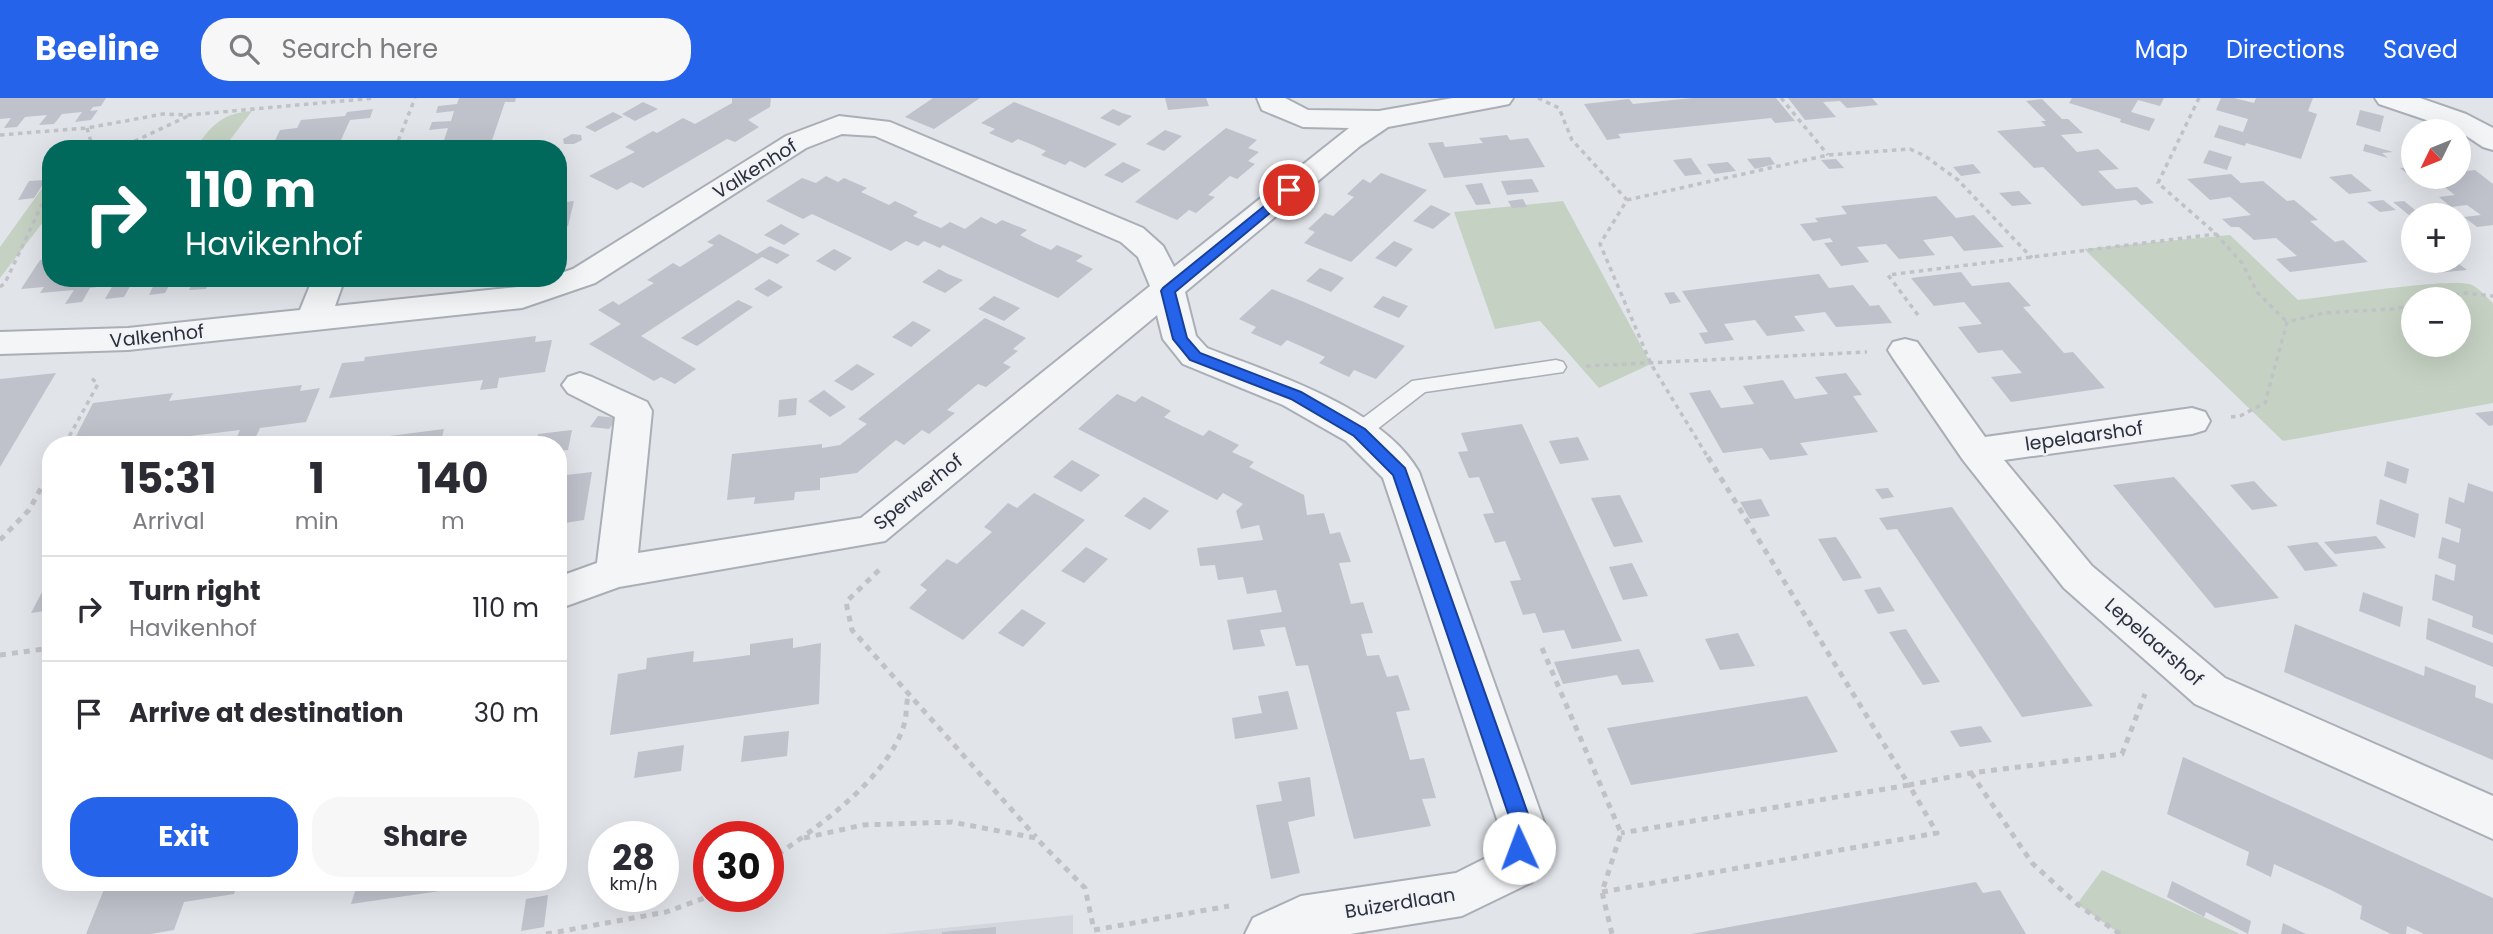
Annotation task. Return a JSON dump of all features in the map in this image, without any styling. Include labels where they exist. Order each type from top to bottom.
[{"type":"street","points":[[1270,98],[1272,104],[1303,118],[1379,120],[1499,98]]},
{"type":"street","points":[[2389,98],[2442,114],[2470,126],[2493,141]]},
{"type":"street","name":"Valkenhof","points":[[567,282],[584,276],[842,112],[1132,235],[1152,253],[1168,291]]},
{"type":"street","name":"Sperwerhof","points":[[567,590],[616,572],[871,531],[1350,140],[1379,120]]},
{"type":"street","points":[[313,319],[325,287]]},
{"type":"street","name":"Valkenhof","points":[[0,343],[99,341],[522,297],[552,287]]},
{"type":"street","name":"Buizerdlaan","points":[[1168,291],[1180,339],[1195,356],[1296,396],[1359,432],[1400,472],[1523,828],[1515,867],[1462,894],[1286,927]]},
{"type":"street","name":"Lepelaarshof","points":[[1912,333],[1976,451],[2078,577],[2210,691],[2493,818]]},
{"type":"street","points":[[580,385],[634,411],[616,572]]},
{"type":"street","name":"lepelaarshof","points":[[1976,451],[2192,421]]},
{"type":"lane","points":[[1359,432],[1419,386],[1556,367]]},
{"type":"path","points":[[0,135],[88,128],[163,114],[188,115],[375,98]]},
{"type":"path","points":[[399,140],[415,98]]},
{"type":"path","points":[[1537,98],[1559,108],[1572,140],[1627,200]]},
{"type":"path","points":[[1781,98],[1828,155]]},
{"type":"path","points":[[2199,98],[2158,183],[2216,234],[2242,263],[2257,292],[2287,321]]},
{"type":"path","points":[[136,140],[188,115]]},
{"type":"path","points":[[88,128],[91,140]]},
{"type":"path","points":[[1602,892],[1937,833],[1651,364],[1600,244],[1627,200],[1828,155],[1896,149],[1923,153],[1947,170],[2032,258]]},
{"type":"path","points":[[0,287],[5,283],[42,205]]},
{"type":"path","points":[[1556,367],[1651,364],[1912,333],[1888,275],[2216,234]]},
{"type":"path","points":[[2471,294],[2493,296]]},
{"type":"path","points":[[2287,321],[2324,313],[2401,308]]},
{"type":"path","points":[[2192,421],[2240,416],[2265,403],[2287,321]]},
{"type":"path","points":[[69,436],[98,384],[84,371],[99,341]]},
{"type":"path","points":[[0,540],[29,510],[42,486]]},
{"type":"path","points":[[871,531],[895,554],[846,602],[852,630],[1036,838],[1085,888],[1094,932],[1270,898],[1286,927]]},
{"type":"path","points":[[1542,648],[1621,834],[1602,892],[1612,934]]},
{"type":"path","points":[[0,655],[42,649]]},
{"type":"path","points":[[1621,834],[1971,773],[2122,754],[2145,693]]},
{"type":"path","points":[[784,851],[804,838],[873,776],[903,728],[908,695]]},
{"type":"path","points":[[1971,773],[2032,863],[2077,904],[2120,934]]},
{"type":"path","points":[[804,838],[863,825],[952,822],[1036,838]]},
{"type":"path","points":[[546,934],[666,912],[693,902]]},
{"type":"shaded area","points":[[1073,915],[1073,934],[886,934]]},
{"type":"green space","points":[[252,111],[230,140],[202,140],[219,122],[242,112]]},
{"type":"green space","points":[[42,188],[42,223],[0,278],[0,247]]},
{"type":"green space","points":[[1563,201],[1651,364],[1599,388],[1540,321],[1495,329],[1454,212]]},
{"type":"green space","points":[[2230,235],[2298,300],[2416,285],[2460,283],[2472,285],[2493,303],[2493,403],[2283,441],[2084,249]]},
{"type":"green space","points":[[2102,870],[2240,934],[2120,934],[2077,904]]},
{"type":"building","points":[[0,98],[106,98],[101,106],[93,107],[90,111],[98,110],[91,120],[75,122],[82,112],[62,114],[54,124],[39,125],[47,115],[25,117],[17,127],[4,128],[11,118],[0,119]]},
{"type":"building","points":[[459,98],[516,98],[515,102],[505,102],[492,140],[444,140],[448,128],[429,130],[432,122],[451,121],[454,111],[436,113],[438,106],[457,104]]},
{"type":"building","points":[[732,98],[771,98],[770,107],[748,120],[759,127],[735,142],[727,139],[643,188],[631,182],[617,190],[589,176],[635,152],[625,147],[653,131],[657,133],[683,118],[695,124],[732,103]]},
{"type":"building","points":[[933,98],[980,98],[934,129],[905,117]]},
{"type":"building","points":[[1165,98],[1206,98],[1209,106],[1168,110]]},
{"type":"building","points":[[1693,98],[1776,98],[1795,121],[1775,123],[1771,118],[1618,134],[1621,138],[1607,140],[1584,104],[1629,99],[1633,104]]},
{"type":"building","points":[[1788,98],[1872,98],[1878,105],[1847,108],[1840,101],[1823,102],[1836,117],[1805,120]]},
{"type":"building","points":[[2072,98],[2164,98],[2160,106],[2138,100],[2131,112],[2155,119],[2149,131],[2069,103]]},
{"type":"building","points":[[2221,98],[2254,103],[2256,98],[2313,98],[2308,111],[2317,114],[2301,159],[2214,137],[2219,125],[2243,132],[2248,119],[2216,110]]},
{"type":"building","points":[[2042,99],[2062,119],[2068,119],[2083,133],[2061,135],[2077,152],[2098,149],[2119,169],[2098,171],[2116,189],[2137,187],[2154,203],[2141,205],[2136,200],[2082,206],[2043,167],[2034,168],[1997,131],[2046,126],[2041,121],[2046,121],[2026,101]]},
{"type":"building","points":[[643,102],[658,109],[635,121],[622,114]]},
{"type":"building","points":[[1014,102],[1117,144],[1085,168],[1070,161],[1065,165],[1041,155],[1046,151],[1018,139],[1012,143],[989,133],[995,129],[981,123]]},
{"type":"building","points":[[373,109],[370,118],[350,120],[341,140],[275,140],[280,130],[297,128],[301,120],[345,116],[347,112]]},
{"type":"building","points":[[1113,109],[1132,116],[1119,126],[1100,118]]},
{"type":"building","points":[[2360,110],[2384,116],[2380,132],[2356,125]]},
{"type":"building","points":[[613,112],[623,117],[595,132],[585,127]]},
{"type":"building","points":[[1226,128],[1257,140],[1248,148],[1259,152],[1248,161],[1255,164],[1237,179],[1230,176],[1208,195],[1215,197],[1196,213],[1189,210],[1177,220],[1135,202]]},
{"type":"building","points":[[1165,130],[1182,136],[1164,151],[1146,144]]},
{"type":"building","points":[[572,134],[581,135],[582,140],[567,144],[567,140],[563,139]]},
{"type":"building","points":[[1507,135],[1510,140],[1528,138],[1545,167],[1444,178],[1428,143],[1443,142],[1445,147],[1483,143],[1479,138]]},
{"type":"building","points":[[2365,144],[2393,152],[2382,153],[2388,158],[2363,151]]},
{"type":"building","points":[[2209,150],[2232,157],[2227,170],[2203,163]]},
{"type":"building","points":[[1770,157],[1775,164],[1755,169],[1747,159]]},
{"type":"building","points":[[1691,158],[1702,174],[1685,176],[1673,160]]},
{"type":"building","points":[[1836,159],[1844,168],[1829,169],[1821,160]]},
{"type":"building","points":[[1123,162],[1141,170],[1122,183],[1104,175]]},
{"type":"building","points":[[1728,162],[1736,171],[1714,174],[1707,164]]},
{"type":"building","points":[[1973,164],[1981,173],[1961,176],[1953,167]]},
{"type":"building","points":[[2471,170],[2475,170],[2493,184],[2493,225],[2477,227],[2471,222],[2471,216],[2481,215],[2471,208],[2471,203],[2446,203],[2439,197],[2455,195],[2447,189],[2471,189]]},
{"type":"building","points":[[1381,173],[1427,190],[1351,262],[1304,243],[1315,232],[1308,229],[1325,213],[1333,216],[1354,197],[1347,194],[1363,179],[1370,183]]},
{"type":"building","points":[[2231,174],[2241,183],[2263,181],[2287,201],[2294,200],[2318,220],[2310,221],[2335,242],[2343,240],[2368,262],[2290,272],[2276,259],[2297,256],[2276,238],[2254,240],[2239,227],[2231,227],[2222,219],[2251,215],[2230,197],[2210,200],[2187,179]]},
{"type":"building","points":[[2351,174],[2372,191],[2349,194],[2329,177]]},
{"type":"building","points":[[826,176],[838,182],[844,178],[867,188],[861,192],[889,205],[895,201],[918,212],[913,216],[941,228],[950,222],[965,229],[981,217],[996,224],[1002,220],[1027,230],[1020,235],[1035,243],[1051,250],[1057,245],[1083,256],[1076,261],[1093,269],[1058,298],[943,245],[940,248],[924,241],[918,246],[906,241],[891,251],[812,214],[803,219],[766,201],[802,178],[816,183]]},
{"type":"building","points":[[1532,179],[1539,192],[1507,195],[1501,181]]},
{"type":"building","points":[[42,180],[42,186],[34,198],[18,200],[29,181]]},
{"type":"building","points":[[1482,183],[1491,204],[1476,205],[1465,185]]},
{"type":"building","points":[[2019,191],[2032,204],[2012,206],[1999,193]]},
{"type":"building","points":[[1936,196],[1956,218],[1974,215],[2004,247],[1964,251],[1952,236],[1923,240],[1935,255],[1899,259],[1886,244],[1857,247],[1869,262],[1841,266],[1824,243],[1833,242],[1830,238],[1813,241],[1800,224],[1818,222],[1815,218],[1847,214],[1841,206]]},
{"type":"building","points":[[1523,199],[1527,207],[1512,208],[1508,201]]},
{"type":"building","points":[[2383,200],[2396,210],[2380,212],[2367,202]]},
{"type":"building","points":[[574,201],[567,226],[567,202]]},
{"type":"building","points":[[2393,202],[2406,203],[2401,203],[2401,209]]},
{"type":"building","points":[[1431,205],[1451,214],[1433,229],[1413,221]]},
{"type":"building","points":[[781,224],[800,234],[784,245],[764,235]]},
{"type":"building","points":[[719,234],[757,254],[770,246],[790,255],[777,264],[762,257],[641,336],[696,369],[675,384],[661,377],[654,381],[589,344],[621,324],[598,310],[613,301],[619,305],[654,283],[647,280],[673,263],[680,267],[714,245],[707,242]]},
{"type":"building","points":[[1394,241],[1413,249],[1396,267],[1375,258]]},
{"type":"building","points":[[834,249],[852,258],[835,271],[816,261]]},
{"type":"building","points":[[40,260],[44,287],[21,289]]},
{"type":"building","points":[[1320,268],[1344,278],[1331,292],[1306,281]]},
{"type":"building","points":[[939,269],[963,280],[945,293],[922,282]]},
{"type":"building","points":[[1961,272],[1972,286],[2009,282],[2031,306],[2023,307],[2064,353],[2073,352],[2105,388],[2011,402],[1991,377],[2022,373],[2002,350],[1978,353],[1958,327],[1982,324],[1964,302],[1934,306],[1911,278]]},
{"type":"building","points":[[1819,274],[1829,288],[1853,285],[1870,306],[1879,305],[1892,323],[1836,327],[1825,312],[1794,316],[1805,331],[1767,336],[1755,320],[1724,324],[1734,340],[1705,344],[1699,333],[1708,332],[1682,291]]},
{"type":"building","points":[[769,279],[783,287],[768,297],[754,289]]},
{"type":"building","points":[[44,287],[98,287],[90,288],[82,302],[65,304],[74,290],[40,293]]},
{"type":"building","points":[[112,287],[130,287],[124,297],[105,299]]},
{"type":"building","points":[[153,287],[168,287],[165,293],[149,295]]},
{"type":"building","points":[[190,287],[207,287],[206,289],[189,290]]},
{"type":"building","points":[[1272,289],[1405,346],[1376,379],[1354,370],[1349,377],[1319,363],[1325,357],[1287,340],[1281,346],[1251,333],[1256,327],[1239,319]]},
{"type":"building","points":[[1674,292],[1681,302],[1670,304],[1664,293]]},
{"type":"building","points":[[994,296],[1020,308],[1004,321],[978,309]]},
{"type":"building","points":[[1383,296],[1408,306],[1399,318],[1373,307]]},
{"type":"building","points":[[738,300],[753,307],[697,346],[681,338]]},
{"type":"building","points":[[985,318],[1026,338],[1013,349],[1018,351],[1003,363],[1011,367],[986,387],[978,384],[947,410],[955,413],[929,434],[922,430],[904,445],[896,440],[857,473],[820,478],[820,490],[795,492],[794,500],[754,504],[755,497],[727,500],[732,454],[822,444],[822,448],[840,445],[867,424],[858,419]]},
{"type":"building","points":[[913,321],[931,330],[911,347],[892,337]]},
{"type":"building","points":[[536,336],[535,342],[552,340],[545,372],[499,378],[497,388],[480,390],[483,380],[329,398],[342,363],[364,361],[365,357]]},
{"type":"building","points":[[857,364],[875,374],[852,391],[834,381]]},
{"type":"building","points":[[56,373],[22,430],[0,467],[0,379]]},
{"type":"building","points":[[1846,373],[1862,395],[1853,396],[1878,432],[1800,443],[1808,455],[1770,460],[1762,448],[1723,453],[1689,393],[1710,390],[1721,408],[1754,404],[1743,386],[1783,380],[1795,399],[1828,394],[1815,377]]},
{"type":"building","points":[[302,385],[300,391],[320,388],[306,422],[260,428],[256,436],[237,436],[240,430],[190,436],[76,436],[93,403],[173,393],[169,401]]},
{"type":"building","points":[[824,390],[846,407],[830,417],[808,401]]},
{"type":"building","points":[[1117,394],[1135,402],[1142,396],[1171,411],[1164,417],[1203,436],[1209,430],[1239,445],[1232,452],[1254,462],[1249,467],[1304,495],[1307,515],[1324,513],[1330,534],[1340,532],[1351,562],[1339,563],[1351,604],[1363,602],[1373,633],[1361,634],[1367,656],[1379,655],[1387,677],[1398,675],[1410,710],[1396,712],[1410,760],[1424,758],[1436,798],[1422,799],[1431,826],[1354,839],[1308,665],[1296,666],[1285,627],[1260,630],[1265,646],[1233,650],[1227,620],[1282,612],[1276,590],[1247,594],[1243,577],[1218,580],[1215,565],[1200,566],[1197,548],[1263,540],[1259,525],[1241,529],[1236,511],[1243,504],[1223,493],[1217,500],[1078,429]]},
{"type":"building","points":[[797,398],[796,415],[778,417],[779,400]]},
{"type":"building","points":[[2493,411],[2493,425],[2489,426],[2475,413]]},
{"type":"building","points":[[598,416],[617,418],[609,429],[590,427]]},
{"type":"building","points":[[1522,424],[1622,641],[1572,649],[1564,630],[1543,633],[1535,613],[1523,615],[1510,581],[1521,580],[1505,541],[1495,543],[1483,514],[1494,513],[1479,477],[1469,478],[1458,452],[1468,451],[1461,433]]},
{"type":"building","points":[[444,429],[442,436],[390,436]]},
{"type":"building","points":[[572,430],[568,450],[567,436],[538,434]]},
{"type":"building","points":[[1578,437],[1589,460],[1560,464],[1549,441]]},
{"type":"building","points":[[1072,460],[1100,475],[1081,492],[1053,477]]},
{"type":"building","points":[[2387,461],[2409,469],[2406,484],[2384,476]]},
{"type":"building","points":[[592,472],[584,520],[567,523],[567,475]]},
{"type":"building","points":[[2174,477],[2279,598],[2215,608],[2113,485]]},
{"type":"building","points":[[2254,481],[2278,506],[2252,510],[2230,485]]},
{"type":"building","points":[[2468,483],[2493,492],[2493,635],[2472,627],[2473,616],[2432,600],[2435,574],[2454,581],[2456,565],[2438,558],[2442,537],[2459,543],[2461,529],[2445,523],[2449,497],[2464,503]]},
{"type":"building","points":[[1888,488],[1894,497],[1882,499],[1875,489]]},
{"type":"building","points":[[1034,493],[1085,520],[963,640],[909,608],[927,590],[920,585],[947,559],[957,564],[992,532],[984,527],[1008,503],[1017,508]]},
{"type":"building","points":[[1620,495],[1643,542],[1614,547],[1591,498]]},
{"type":"building","points":[[1144,497],[1169,511],[1150,530],[1124,516]]},
{"type":"building","points":[[1761,499],[1770,516],[1750,519],[1740,502]]},
{"type":"building","points":[[2380,499],[2419,514],[2415,538],[2376,524]]},
{"type":"building","points":[[1952,507],[2093,706],[2022,717],[1897,529],[1887,530],[1879,518]]},
{"type":"building","points":[[2376,536],[2386,548],[2335,554],[2324,542]]},
{"type":"building","points":[[1836,537],[1862,578],[1843,581],[1818,539]]},
{"type":"building","points":[[2317,542],[2338,566],[2305,571],[2287,546]]},
{"type":"building","points":[[1086,547],[1108,559],[1084,583],[1061,571]]},
{"type":"building","points":[[1632,563],[1648,596],[1623,600],[1609,567]]},
{"type":"building","points":[[1880,587],[1895,611],[1878,614],[1864,590]]},
{"type":"building","points":[[42,592],[42,611],[31,613]]},
{"type":"building","points":[[2363,592],[2403,607],[2400,627],[2359,611]]},
{"type":"building","points":[[1022,609],[1046,623],[1023,647],[998,633]]},
{"type":"building","points":[[2428,618],[2493,643],[2493,667],[2426,639]]},
{"type":"building","points":[[2295,624],[2424,676],[2425,666],[2476,686],[2475,697],[2493,704],[2493,760],[2284,672]]},
{"type":"building","points":[[1906,629],[1940,682],[1923,685],[1889,632]]},
{"type":"building","points":[[1738,633],[1755,666],[1720,670],[1705,639]]},
{"type":"building","points":[[793,638],[793,648],[821,643],[819,704],[610,735],[618,674],[646,669],[647,658],[694,651],[693,662],[721,659],[750,655],[750,644]]},
{"type":"building","points":[[1639,649],[1654,682],[1622,685],[1617,675],[1563,684],[1554,662]]},
{"type":"building","points":[[1288,691],[1298,729],[1235,739],[1232,718],[1262,713],[1258,696]]},
{"type":"building","points":[[1807,696],[1838,752],[1631,785],[1607,728]]},
{"type":"building","points":[[1981,726],[1992,742],[1960,747],[1950,731]]},
{"type":"building","points":[[789,731],[787,756],[741,762],[744,736]]},
{"type":"building","points":[[684,745],[681,771],[634,778],[638,752]]},
{"type":"building","points":[[2183,757],[2493,898],[2493,934],[2424,934],[2407,926],[2406,934],[2391,934],[2360,919],[2362,906],[2331,890],[2274,864],[2271,877],[2246,865],[2249,852],[2167,814]]},
{"type":"building","points":[[1310,777],[1315,816],[1288,822],[1300,873],[1271,879],[1256,805],[1282,801],[1278,782]]},
{"type":"building","points":[[2172,881],[2251,921],[2248,934],[2206,912],[2204,917],[2167,897]]},
{"type":"building","points":[[1976,882],[1983,893],[2000,890],[2026,934],[1691,934]]},
{"type":"building","points":[[103,891],[235,891],[234,894],[184,902],[174,930],[151,934],[86,934]]},
{"type":"building","points":[[355,891],[440,891],[351,904]]},
{"type":"building","points":[[548,895],[544,927],[521,931],[526,899]]},
{"type":"building","points":[[2283,923],[2306,934],[2281,934]]},
{"type":"building","points":[[996,927],[996,934],[942,934],[942,932]]},
{"type":"route","points":[[1289,190],[1168,291],[1180,339],[1195,356],[1296,396],[1359,432],[1400,472],[1523,828],[1519,848]]}]
